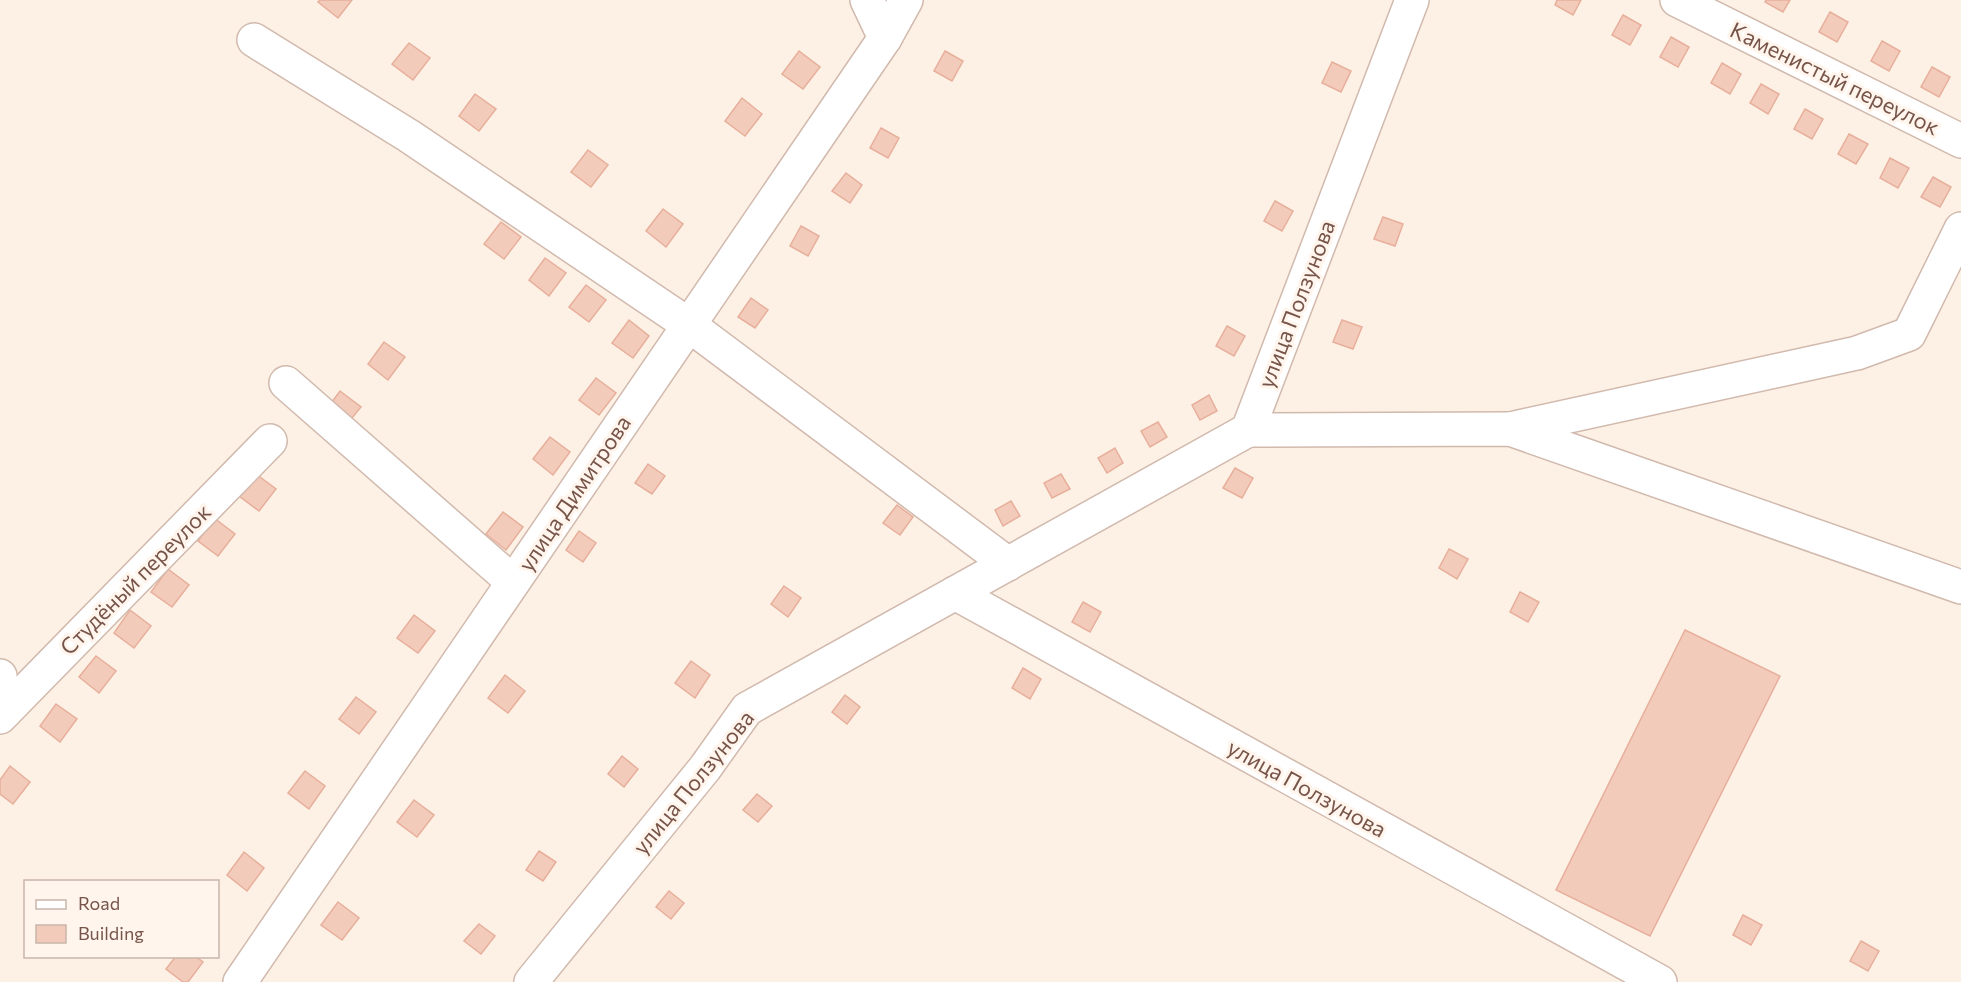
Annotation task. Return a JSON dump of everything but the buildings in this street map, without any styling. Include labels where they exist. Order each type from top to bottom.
[{"type":"street","points":[[867,0],[885,38]]},
{"type":"street","name":"улица Димитрова","points":[[240,982],[885,38],[906,0]]},
{"type":"street","name":"улица Ползунова","points":[[531,982],[705,768],[747,710],[1248,430],[1412,0]]},
{"type":"street","name":"Каменистый переулок","points":[[1677,0],[1961,141]]},
{"type":"street","points":[[254,40],[409,136],[689,325],[1008,564]]},
{"type":"street","points":[[1248,430],[1510,429],[1857,353],[1909,334],[1961,229]]},
{"type":"street","points":[[286,383],[513,582]]},
{"type":"street","points":[[1510,429],[1961,587]]},
{"type":"street","name":"Студёный переулок","points":[[2,715],[270,441]]},
{"type":"street","name":"улица Ползунова","points":[[955,593],[1660,982]]},
{"type":"street","points":[[0,676],[2,715]]}]
